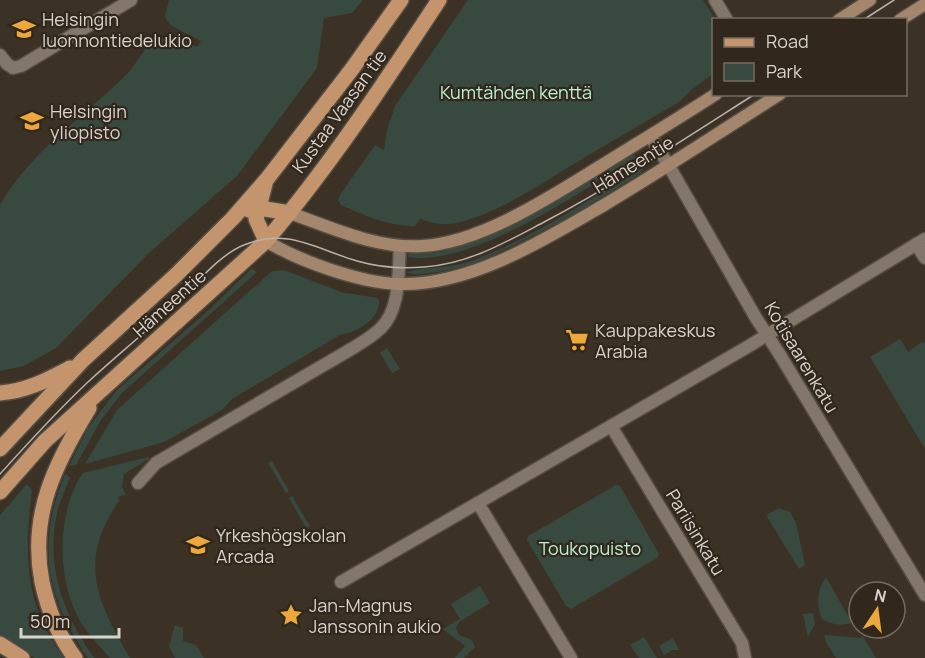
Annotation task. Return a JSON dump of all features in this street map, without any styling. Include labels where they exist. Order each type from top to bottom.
[{"type":"main road","name":"Kustaa Vaasan tie","points":[[267,179],[352,69],[401,0]]},
{"type":"main road","name":"Kustaa Vaasan tie","points":[[266,241],[290,213],[374,97],[439,0]]},
{"type":"main road","points":[[842,18],[870,0]]},
{"type":"main road","points":[[903,18],[925,4]]},
{"type":"main road","name":"Hämeentie","points":[[290,213],[380,243],[423,246],[448,242],[478,232],[556,193],[713,96]]},
{"type":"main road","name":"Hämeentie","points":[[0,492],[45,441],[266,241],[283,251],[340,272],[398,284],[418,283],[471,272],[496,263],[576,221],[669,166],[775,96]]},
{"type":"main road","points":[[266,241],[256,219],[267,179]]},
{"type":"main road","name":"Hämeentie","points":[[0,449],[83,360],[176,275],[233,218],[267,179]]},
{"type":"main road","points":[[233,218],[259,208],[290,213]]},
{"type":"main road","points":[[0,393],[22,390],[40,384],[83,360]]},
{"type":"main road","points":[[75,658],[60,634],[47,601],[38,557],[39,529],[45,499],[57,466],[96,395]]},
{"type":"main road","points":[[0,644],[22,658]]},
{"type":"street","points":[[0,55],[13,68],[21,66],[131,0]]},
{"type":"street","points":[[715,0],[726,18]]},
{"type":"street","name":"Kotisaarenkatu","points":[[650,136],[925,596]]},
{"type":"street","points":[[341,582],[767,335],[920,241],[925,258]]},
{"type":"street","points":[[138,483],[156,463],[354,348],[380,330],[392,311],[398,284],[400,246]]},
{"type":"street","name":"Pariisinkatu","points":[[611,426],[742,643],[745,658]]},
{"type":"street","points":[[478,503],[571,658]]},
{"type":"green space","points":[[169,0],[363,0],[352,13],[324,18],[317,68],[237,176],[149,253],[56,348],[24,366],[0,371],[0,205],[12,186],[42,151],[128,73],[150,44],[160,38],[171,37],[197,47],[201,41],[170,25],[165,17]]},
{"type":"green space","name":"Kumtähden kenttä","points":[[468,0],[703,0],[714,18],[712,18],[712,75],[679,102],[525,194],[485,214],[456,223],[433,223],[420,219],[415,226],[396,225],[341,205],[338,200],[375,145],[384,150],[387,130],[395,106]]},
{"type":"green space","points":[[631,156],[636,157],[587,189],[493,239],[462,251],[433,257],[407,257],[410,254],[440,252],[483,239],[550,204]]},
{"type":"green space","points":[[644,167],[641,173],[584,208],[490,257],[442,271],[417,274],[407,272],[466,263],[496,251],[561,217]]},
{"type":"green space","points":[[252,268],[257,272],[122,393],[101,420],[76,465],[69,466],[88,428],[117,390],[210,309]]},
{"type":"green space","points":[[284,270],[341,292],[377,298],[379,300],[376,313],[360,328],[340,335],[232,399],[222,410],[164,442],[85,464],[117,410],[272,271]]},
{"type":"green space","points":[[900,339],[908,352],[923,341],[925,344],[925,449],[870,357]]},
{"type":"green space","points":[[387,348],[400,369],[392,373],[380,353]]},
{"type":"green space","points":[[148,457],[149,459],[124,474],[122,487],[126,494],[118,497],[119,501],[98,543],[95,562],[96,581],[101,600],[130,658],[110,658],[83,625],[70,597],[63,561],[64,523],[74,488],[83,473]]},
{"type":"green space","points":[[272,461],[289,491],[286,493],[268,463]]},
{"type":"green space","points":[[65,474],[70,477],[58,508],[54,533],[56,571],[66,607],[83,642],[94,658],[88,658],[63,613],[50,569],[48,547],[50,524]]},
{"type":"green space","points":[[27,484],[32,490],[28,557],[34,599],[51,639],[64,658],[35,658],[0,636],[0,515]]},
{"type":"green space","name":"Toukopuisto","points":[[616,485],[620,486],[659,554],[657,558],[571,609],[566,606],[527,540],[528,536]]},
{"type":"green space","points":[[292,496],[310,526],[306,528],[289,498]]},
{"type":"green space","points":[[779,508],[790,512],[796,523],[805,565],[799,569],[766,515]]},
{"type":"green space","points":[[826,577],[847,614],[847,624],[830,623],[822,619],[818,597]]},
{"type":"green space","points":[[480,586],[490,603],[459,622],[456,628],[459,635],[472,640],[475,647],[464,658],[455,658],[465,646],[443,629],[460,619],[451,604]]},
{"type":"green space","points":[[813,613],[815,624],[808,637],[803,614]]},
{"type":"green space","points":[[175,625],[183,628],[183,641],[196,645],[204,658],[175,658],[169,646]]},
{"type":"green space","points":[[824,635],[847,637],[847,640],[865,640],[876,658],[836,658]]},
{"type":"green space","points":[[644,637],[657,658],[639,658],[630,645]]},
{"type":"green space","points":[[673,638],[679,650],[673,650],[664,655],[659,646]]},
{"type":"tram line","points":[[866,18],[894,0]]},
{"type":"tram line","points":[[0,474],[76,393],[162,317],[215,264],[234,250],[260,240],[274,238],[301,242],[357,261],[382,266],[416,268],[456,262],[502,244],[573,206],[652,160],[752,96]]},
{"type":"place","name":"Helsingin luonnontiedelukio","points":[[24,29]]},
{"type":"place","name":"Helsingin yliopisto","points":[[32,121]]},
{"type":"place","name":"Kauppakeskus Arabia","points":[[577,340]]},
{"type":"place","name":"Yrkeshögskolan Arcada","points":[[198,545]]},
{"type":"place","name":"Jan-Magnus Janssonin aukio","points":[[291,615]]}]
